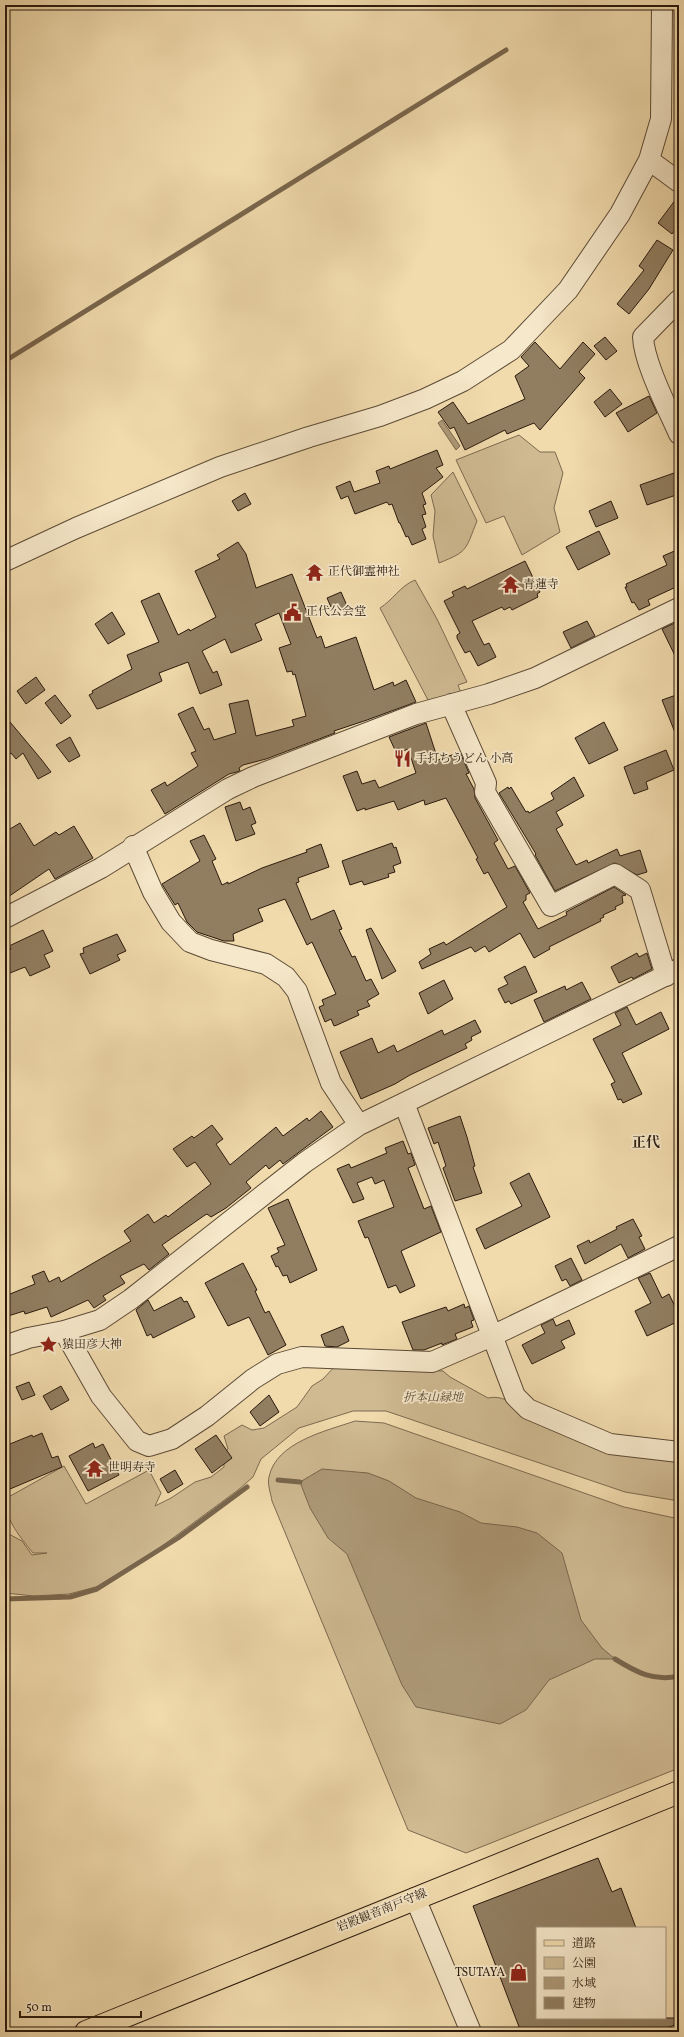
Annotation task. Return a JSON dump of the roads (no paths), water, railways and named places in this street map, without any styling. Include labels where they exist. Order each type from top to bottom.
[{"type":"main road","name":"岩殿観音南戸守線","points":[[86,2032],[679,1792]]},
{"type":"street","points":[[5,561],[83,525],[220,468],[309,437],[380,416],[425,399],[463,381],[511,350],[568,290],[620,214],[649,160],[661,119],[662,5]]},
{"type":"street","points":[[649,160],[679,182]]},
{"type":"street","points":[[679,300],[643,337],[643,346],[653,373],[679,434]]},
{"type":"street","points":[[5,918],[101,868],[133,846],[191,814],[228,790],[253,778],[416,714],[489,694],[535,678],[679,608]]},
{"type":"street","points":[[5,1346],[28,1338],[64,1331],[100,1320],[132,1300],[304,1164],[359,1125],[672,972],[640,890],[615,874],[551,906],[485,792],[486,783],[451,704]]},
{"type":"street","points":[[133,846],[153,892],[171,922],[190,942],[211,950],[266,964],[286,976],[297,991],[331,1083],[359,1125]]},
{"type":"street","points":[[404,1103],[515,1396],[528,1409],[610,1444],[677,1450]]},
{"type":"street","points":[[64,1331],[101,1396],[137,1441],[149,1446],[172,1439],[207,1416],[253,1379],[277,1364],[302,1357],[432,1362],[492,1336],[679,1246]]},
{"type":"street","points":[[415,1898],[471,2032]]},
{"type":"water","points":[[442,420],[460,446],[456,450],[438,423]]},
{"type":"water","points":[[322,1469],[368,1473],[389,1481],[416,1498],[460,1512],[481,1523],[517,1527],[537,1533],[562,1553],[581,1620],[602,1648],[615,1659],[595,1659],[549,1680],[526,1710],[500,1724],[416,1707],[402,1685],[347,1554],[328,1538],[310,1508],[300,1482]]},
{"type":"waterway","points":[[5,361],[506,50]]},
{"type":"waterway","points":[[278,1480],[300,1482]]},
{"type":"waterway","points":[[5,1599],[70,1597],[97,1589],[178,1538],[247,1487]]},
{"type":"waterway","points":[[615,1659],[638,1672],[653,1677],[670,1678],[679,1676]]},
{"type":"place","name":"正代御霊神社","points":[[315,572]]},
{"type":"place","name":"青蓮寺","points":[[510,585]]},
{"type":"place","name":"正代公会堂","points":[[293,612]]},
{"type":"place","name":"手打ちうどん 小高","points":[[402,759]]},
{"type":"place","name":"猿田彦大神","points":[[49,1345]]},
{"type":"place","name":"世明寿寺","points":[[95,1468]]},
{"type":"place","name":"TSUTAYA","points":[[518,1973]]},
{"type":"district","name":"正代","points":[[646,1143]]},
{"type":"park label","name":"折本山緑地","points":[[433,1398]]}]
